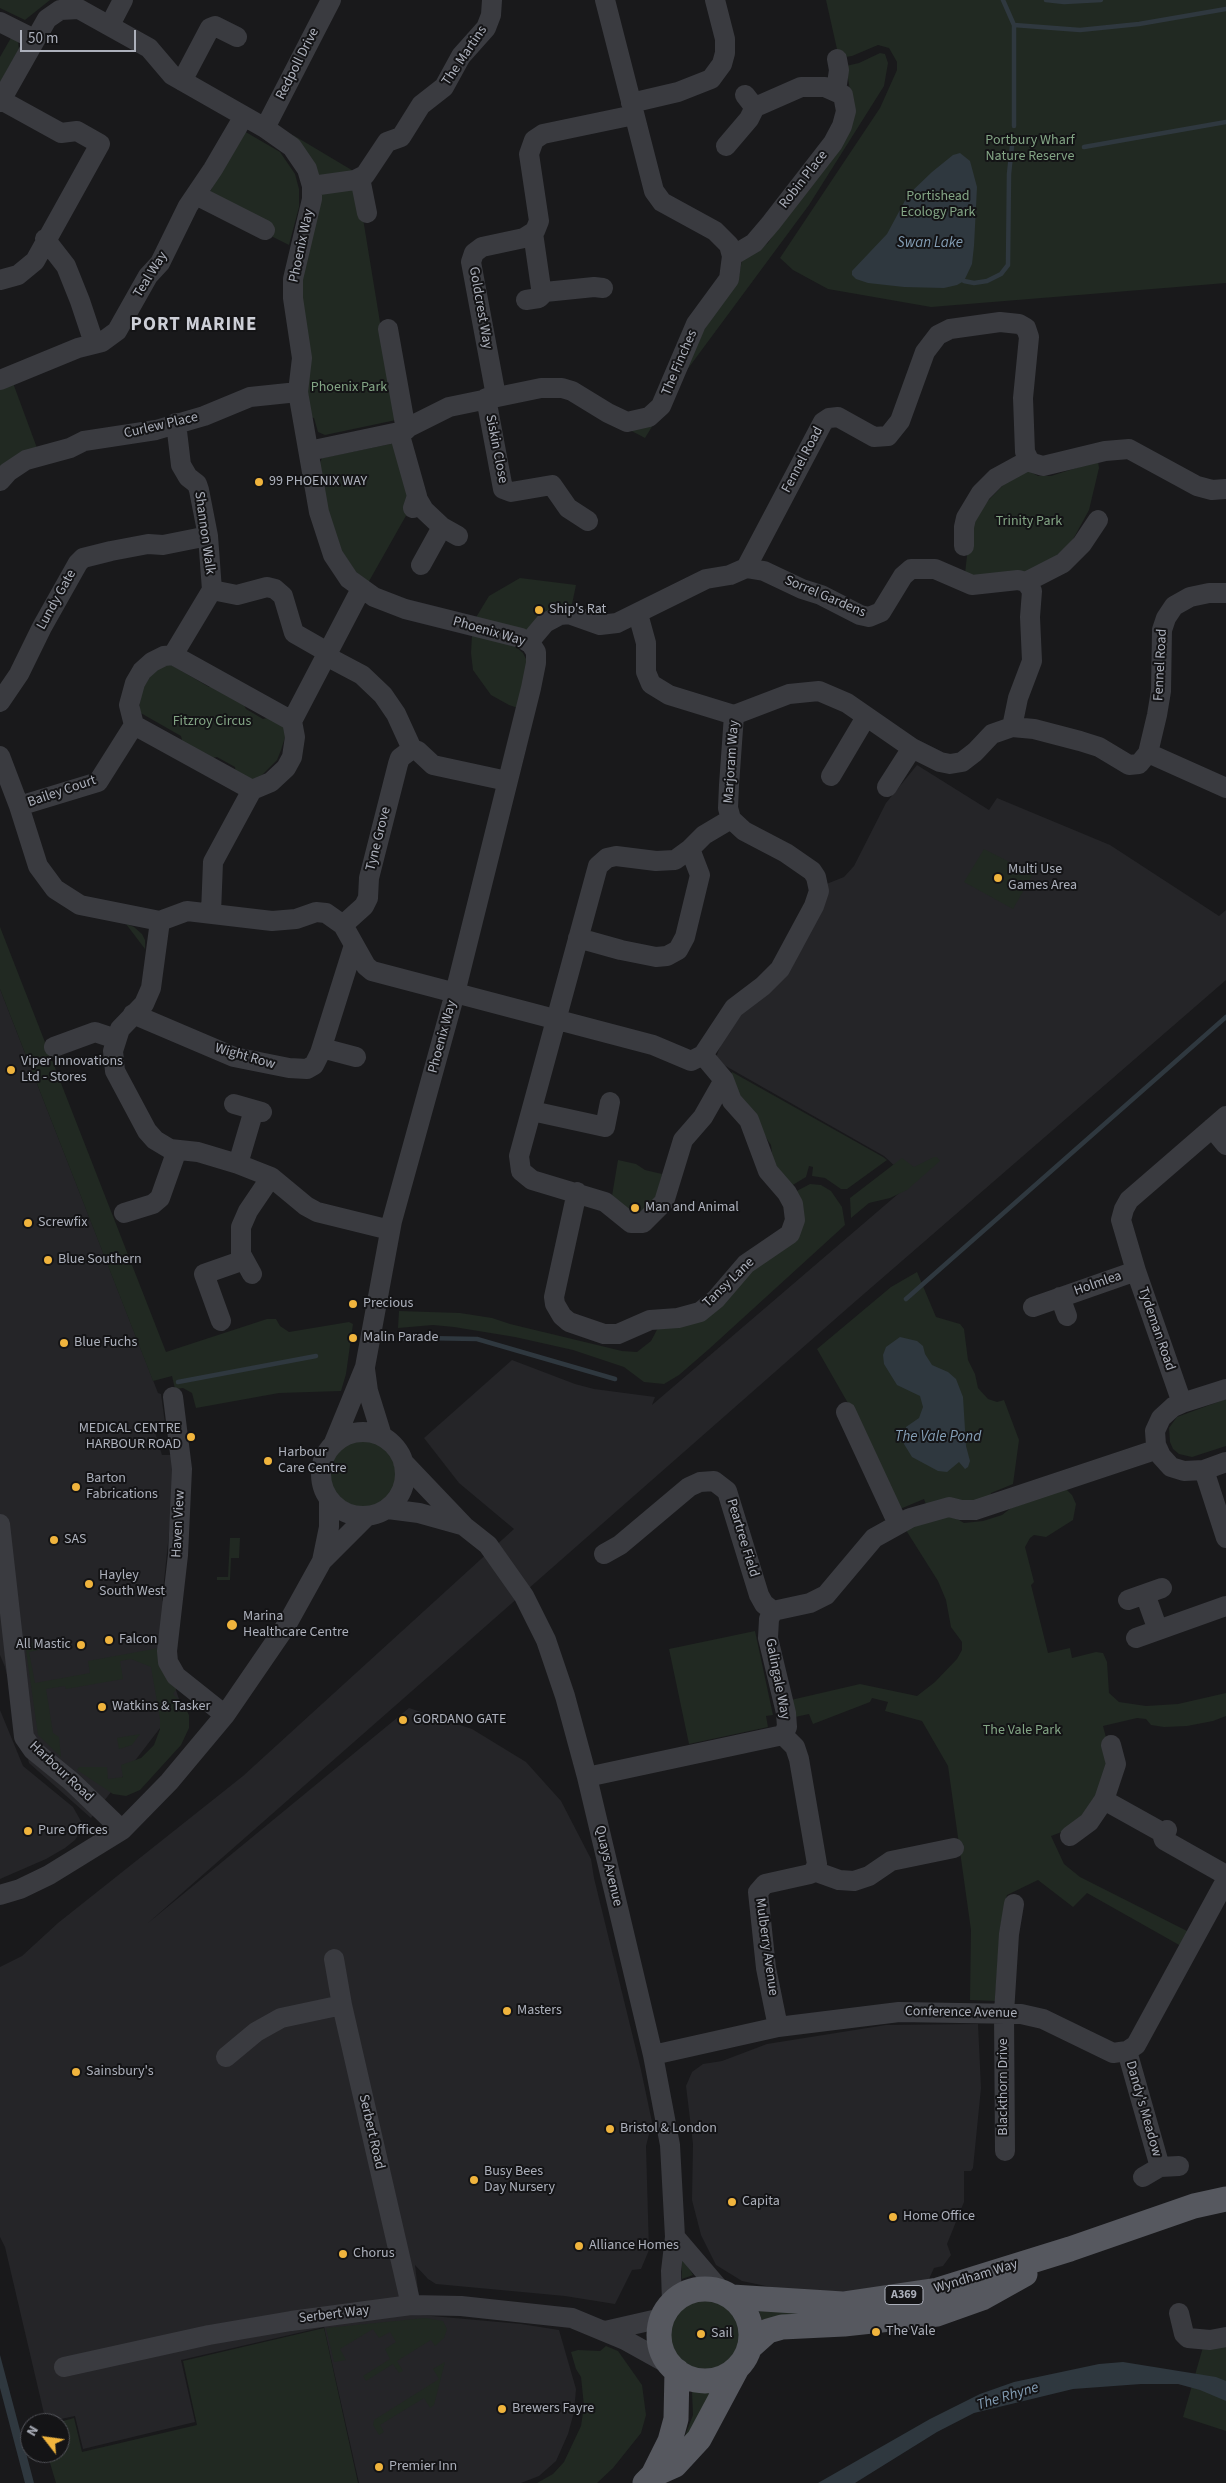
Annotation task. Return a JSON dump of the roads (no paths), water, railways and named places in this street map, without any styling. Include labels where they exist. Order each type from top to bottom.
[{"type":"main road","name":"Wyndham Way","points":[[727,2295],[843,2304],[938,2290],[1070,2249],[1194,2206],[1226,2199]]},
{"type":"main road","name":"Wyndham Way","points":[[649,2479],[675,2464],[698,2439],[743,2358],[768,2332],[782,2327],[844,2324],[937,2314],[982,2298],[1070,2249]]},
{"type":"main road","name":"A369","points":[[704,2289],[727,2295],[744,2311],[749,2321],[751,2333],[743,2358],[725,2376],[712,2380],[699,2381],[673,2368],[662,2352],[659,2340],[667,2310],[692,2291],[704,2289]]},
{"type":"main road","name":"Wyndham Way","points":[[649,2479],[670,2441],[676,2420],[673,2368]]},
{"type":"street","points":[[110,25],[123,0]]},
{"type":"street","name":"Redpoll Drive","points":[[265,128],[331,0]]},
{"type":"street","name":"The Martins","points":[[360,178],[372,166],[388,142],[401,137],[422,105],[444,87],[461,56],[486,28],[491,15],[492,0]]},
{"type":"street","points":[[605,0],[650,180],[658,197],[676,210],[715,231],[729,245],[732,256]]},
{"type":"street","points":[[603,288],[545,292],[534,297],[533,233],[539,220],[528,154],[534,140],[543,134],[632,109],[711,79],[722,64],[725,53],[725,39],[715,0]]},
{"type":"street","name":"Phoenix Way","points":[[0,280],[18,275],[31,266],[100,144],[77,131],[61,133],[0,101],[34,38],[47,19],[60,10],[79,10],[110,25],[149,48],[169,72],[286,141],[304,162],[312,186],[312,199],[308,223],[293,279],[292,298],[302,358],[298,392],[319,512],[327,542],[345,573],[361,589],[374,597],[405,609],[511,635],[529,642],[536,652],[536,663],[455,993],[390,1230],[365,1367],[332,1445]]},
{"type":"street","points":[[0,22],[34,38]]},
{"type":"street","points":[[182,81],[210,28],[215,26],[237,37]]},
{"type":"street","points":[[726,146],[749,119],[750,100],[765,104],[801,87],[825,87],[836,91],[839,70],[837,59]]},
{"type":"street","name":"Robin Place","points":[[732,256],[754,243],[832,143],[842,126],[846,111],[843,95],[836,91]]},
{"type":"street","name":"Teal Way","points":[[0,380],[111,337],[117,331],[148,276],[160,263],[177,225],[244,116]]},
{"type":"street","points":[[312,186],[360,178],[366,213]]},
{"type":"street","points":[[196,194],[265,230]]},
{"type":"street","name":"Goldcrest Way","points":[[491,397],[472,260],[474,253],[480,248],[516,240],[533,233]]},
{"type":"street","points":[[45,240],[66,266],[94,343]]},
{"type":"street","name":"The Finches","points":[[309,451],[402,431],[449,407],[541,388],[562,388],[572,391],[627,422],[649,417],[661,406],[696,324],[729,279],[732,256]]},
{"type":"street","name":"Fennel Road","points":[[746,568],[823,422],[829,418],[838,417],[874,437],[888,436],[900,421],[925,352],[945,331],[1000,322],[1018,324],[1026,328],[1029,337],[1023,398],[1025,452],[1029,460]]},
{"type":"street","points":[[388,329],[402,431],[415,503],[450,531],[421,565]]},
{"type":"street","name":"Curlew Place","points":[[0,481],[8,472],[26,460],[70,448],[87,440],[146,432],[204,416],[245,398],[298,392]]},
{"type":"street","name":"Siskin Close","points":[[491,397],[503,489],[511,492],[552,485],[568,508],[588,520]]},
{"type":"street","name":"Shannon Walk","points":[[173,655],[212,590],[208,536],[197,484],[188,477],[181,465],[176,423]]},
{"type":"street","points":[[964,546],[966,518],[981,493],[1007,470],[1029,460],[1043,466],[1105,450],[1129,449],[1197,486],[1212,490],[1226,489]]},
{"type":"street","name":"Sorrel Gardens","points":[[746,568],[764,570],[802,589],[821,595],[860,615],[869,617],[881,612],[903,576],[911,569],[935,569],[972,585],[1018,580],[1026,582],[1064,563],[1082,544],[1098,520]]},
{"type":"street","name":"Lundy Gate","points":[[0,702],[19,674],[42,627],[78,563],[83,558],[128,548],[163,545],[208,536]]},
{"type":"street","points":[[529,642],[545,623],[564,614],[608,625],[624,621],[706,579],[730,575],[746,568]]},
{"type":"street","points":[[1026,582],[1032,591],[1030,617],[1032,660],[1018,698],[1012,727],[1034,729],[1080,741],[1098,747],[1130,764],[1138,764],[1148,753],[1226,788]]},
{"type":"street","name":"Shannon Walk","points":[[212,590],[237,595],[267,587],[275,588],[283,596],[294,633],[362,675],[383,695],[396,714],[412,749],[418,751],[433,765],[507,781]]},
{"type":"street","points":[[211,913],[212,865],[214,858],[252,790],[271,782],[289,762],[295,742],[292,721],[361,589]]},
{"type":"street","name":"Fennel Road","points":[[1148,753],[1161,691],[1162,630],[1166,618],[1174,606],[1190,597],[1209,593],[1226,593]]},
{"type":"street","points":[[638,614],[646,643],[646,672],[652,684],[669,695],[734,715]]},
{"type":"street","points":[[252,790],[134,725],[129,705],[135,683],[142,671],[152,662],[164,656],[173,655],[292,721]]},
{"type":"street","name":"Marjoram Way","points":[[704,1055],[729,1013],[780,969],[814,906],[819,891],[816,877],[812,871],[786,853],[744,831],[731,819],[728,800],[734,715],[789,694],[813,690],[837,697],[912,748],[940,762],[955,763],[970,757],[992,734],[1012,727]]},
{"type":"street","points":[[831,776],[866,717]]},
{"type":"street","name":"Bailey Court","points":[[20,806],[98,782],[134,725]]},
{"type":"street","points":[[887,787],[912,748]]},
{"type":"street","name":"Tyne Grove","points":[[343,925],[364,906],[368,898],[369,878],[398,764],[400,758],[412,749]]},
{"type":"street","points":[[0,756],[20,806],[34,857],[43,874],[55,889],[71,901],[89,908],[127,913],[160,921],[187,911],[272,922],[322,912],[331,915],[343,925],[366,966],[372,971],[653,1045],[689,1061],[696,1060],[704,1055]]},
{"type":"street","points":[[724,1080],[703,1116],[683,1140],[664,1202],[644,1223],[631,1223],[605,1202],[532,1180],[521,1171],[519,1156],[596,870],[605,859],[614,856],[625,856],[649,861],[672,860],[690,849],[704,835],[731,819]]},
{"type":"street","points":[[578,938],[648,956],[663,957],[675,952],[686,937],[700,875],[690,849]]},
{"type":"street","points":[[160,921],[152,988],[144,1004],[124,1024],[116,1039],[114,1051],[115,1071],[147,1131],[158,1142],[177,1150],[194,1151],[238,1164],[271,1177],[306,1206],[317,1212],[390,1230]]},
{"type":"street","name":"Wight Row","points":[[133,1014],[172,1028],[222,1052],[261,1064],[300,1070],[307,1069],[314,1065],[322,1048],[354,945]]},
{"type":"street","points":[[54,1046],[95,1032],[116,1039]]},
{"type":"street","points":[[322,1048],[356,1055]]},
{"type":"street","name":"Tansy Lane","points":[[577,1192],[554,1297],[555,1304],[562,1316],[583,1329],[612,1336],[650,1320],[678,1318],[707,1307],[746,1264],[790,1234],[795,1216],[793,1204],[787,1193],[768,1171],[752,1126],[732,1101],[724,1080],[704,1055]]},
{"type":"street","points":[[532,1111],[605,1127],[610,1102]]},
{"type":"street","points":[[234,1104],[258,1111],[238,1164]]},
{"type":"street","points":[[1219,1122],[1226,1145]]},
{"type":"street","name":"Tydeman Road","points":[[1182,1403],[1122,1225],[1125,1206],[1219,1122]]},
{"type":"street","points":[[124,1214],[153,1204],[160,1198],[177,1150]]},
{"type":"street","points":[[221,1320],[204,1274],[248,1267],[240,1245],[241,1227],[248,1211],[271,1177]]},
{"type":"street","name":"Holmlea","points":[[1033,1307],[1064,1306],[1136,1271]]},
{"type":"street","name":"Phoenix Way","points":[[365,1367],[368,1391],[382,1436]]},
{"type":"street","points":[[1226,1389],[1182,1403],[1166,1412],[1157,1424],[1155,1438],[1158,1449],[1171,1467],[1184,1471],[1204,1470],[1226,1462]]},
{"type":"street","name":"Haven View","points":[[173,1397],[182,1469],[178,1555],[167,1651],[168,1662],[176,1676],[225,1715]]},
{"type":"street","points":[[846,1412],[898,1524]]},
{"type":"street","points":[[0,1895],[20,1889],[49,1875],[122,1830],[169,1782],[225,1715],[286,1626],[322,1561],[366,1516],[388,1508],[397,1499],[403,1488],[405,1475],[399,1452],[382,1436],[369,1432],[356,1432],[343,1437],[332,1445],[326,1454],[321,1472],[323,1489],[329,1500],[345,1512],[366,1516]]},
{"type":"street","points":[[772,1611],[810,1603],[826,1595],[838,1583],[864,1548],[880,1533],[898,1524],[941,1508],[975,1510],[1158,1449]]},
{"type":"street","name":"Quays Avenue","points":[[403,1462],[464,1526],[488,1545],[529,1605],[546,1640],[565,1696],[587,1777],[653,2055],[670,2145],[675,2237],[667,2310]]},
{"type":"street","points":[[1204,1470],[1226,1538]]},
{"type":"street","name":"Peartree Field","points":[[604,1554],[620,1545],[689,1486],[700,1482],[714,1481],[727,1491],[759,1595],[764,1604],[772,1611]]},
{"type":"street","points":[[322,1561],[328,1527],[329,1500]]},
{"type":"street","name":"Quays Avenue","points":[[388,1508],[419,1513],[464,1526]]},
{"type":"street","name":"Harbour Road","points":[[0,1524],[4,1591],[24,1737],[33,1750],[71,1781],[122,1830]]},
{"type":"street","points":[[1145,1594],[1158,1630]]},
{"type":"street","points":[[1136,1638],[1226,1606]]},
{"type":"street","name":"Galingale Way","points":[[587,1777],[784,1735],[786,1713],[768,1638],[769,1619],[772,1611]]},
{"type":"street","points":[[784,1735],[795,1747],[799,1759],[816,1853],[814,1871],[839,1880],[854,1881],[869,1876],[891,1861],[954,1848]]},
{"type":"street","points":[[1070,1836],[1089,1822],[1104,1800],[1119,1760]]},
{"type":"street","points":[[1104,1800],[1166,1832],[1164,1840],[1226,1875]]},
{"type":"street","name":"Mulberry Avenue","points":[[778,2027],[766,1968],[758,1892],[765,1884],[808,1875],[814,1871]]},
{"type":"street","points":[[1127,2051],[1137,2042],[1226,1880]]},
{"type":"street","name":"Blackthorn Drive","points":[[1005,2151],[1004,2013],[1009,1934],[1014,1904]]},
{"type":"street","name":"Serbert Road","points":[[334,1959],[342,2005],[411,2305]]},
{"type":"street","points":[[226,2057],[256,2032],[281,2018],[342,2005]]},
{"type":"street","name":"Conference Avenue","points":[[653,2055],[778,2027],[879,2013],[1021,2014],[1044,2019],[1113,2053],[1127,2051]]},
{"type":"street","name":"Dandy's Meadow","points":[[1127,2051],[1160,2170]]},
{"type":"street","points":[[675,2237],[727,2295]]},
{"type":"street","name":"Serbert Way","points":[[64,2368],[209,2335],[291,2321],[411,2305],[461,2306],[572,2318],[605,2331],[673,2368]]},
{"type":"street","points":[[605,2331],[667,2310]]},
{"type":"street","points":[[1179,2313],[1184,2334],[1188,2338],[1210,2340],[1226,2338]]},
{"type":"water","name":"Swan Lake","points":[[960,153],[970,161],[977,187],[972,264],[964,281],[944,288],[904,287],[868,283],[856,279],[852,275],[852,271],[887,234],[908,195],[953,155]]},
{"type":"water","name":"The Vale Pond","points":[[900,1337],[917,1341],[923,1346],[925,1354],[932,1365],[948,1372],[956,1379],[963,1397],[966,1446],[970,1461],[965,1469],[959,1462],[947,1472],[938,1471],[912,1457],[904,1444],[906,1427],[919,1418],[923,1407],[920,1396],[897,1385],[884,1364],[883,1355],[886,1347]]},
{"type":"water","points":[[0,2355],[20,2430],[20,2463],[29,2463],[34,2483],[25,2483],[0,2388]]},
{"type":"water","name":"The Rhyne","points":[[1123,2362],[1216,2377],[1226,2381],[1226,2401],[1200,2390],[1178,2384],[1141,2384],[1073,2389],[974,2413],[937,2432],[855,2483],[818,2483],[930,2419],[980,2394],[1014,2382],[1099,2364]]},
{"type":"waterway","points":[[1003,0],[1014,25],[1014,126]]},
{"type":"waterway","points":[[1046,0],[1064,2],[1101,0]]},
{"type":"waterway","points":[[1014,25],[1080,30],[1139,24],[1226,9]]},
{"type":"waterway","points":[[1084,147],[1226,122]]},
{"type":"waterway","points":[[964,281],[974,283],[987,281],[1001,274],[1008,265],[1009,174],[1013,136]]},
{"type":"waterway","points":[[906,1299],[1226,1017]]},
{"type":"waterway","points":[[405,1339],[414,1338]]},
{"type":"waterway","points":[[422,1338],[477,1339],[615,1379]]},
{"type":"waterway","points":[[178,1382],[316,1356]]},
{"type":"place","name":"99 PHOENIX WAY","points":[[259,482]]},
{"type":"place","name":"Ship's Rat","points":[[539,610]]},
{"type":"place","name":"Multi Use Games Area","points":[[998,878]]},
{"type":"place","name":"Viper Innovations Ltd - Stores","points":[[11,1070]]},
{"type":"place","name":"Man and Animal","points":[[635,1208]]},
{"type":"place","name":"Screwfix","points":[[28,1223]]},
{"type":"place","name":"Blue Southern","points":[[48,1260]]},
{"type":"place","name":"Precious","points":[[353,1304]]},
{"type":"place","name":"Malin Parade","points":[[353,1338]]},
{"type":"place","name":"Blue Fuchs","points":[[64,1343]]},
{"type":"place","name":"MEDICAL CENTRE HARBOUR ROAD","points":[[191,1437]]},
{"type":"place","name":"Harbour Care Centre","points":[[268,1461]]},
{"type":"place","name":"Barton Fabrications","points":[[76,1487]]},
{"type":"place","name":"SAS","points":[[54,1540]]},
{"type":"place","name":"Hayley South West","points":[[89,1584]]},
{"type":"place","name":"Marina Healthcare Centre","points":[[232,1625]]},
{"type":"place","name":"Falcon","points":[[109,1640]]},
{"type":"place","name":"All Mastic","points":[[81,1645]]},
{"type":"place","name":"Watkins & Tasker","points":[[102,1707]]},
{"type":"place","name":"GORDANO GATE","points":[[403,1720]]},
{"type":"place","name":"Pure Offices","points":[[28,1831]]},
{"type":"place","name":"Masters","points":[[507,2011]]},
{"type":"place","name":"Sainsbury's","points":[[76,2072]]},
{"type":"place","name":"Bristol & London","points":[[610,2129]]},
{"type":"place","name":"Busy Bees Day Nursery","points":[[474,2180]]},
{"type":"place","name":"Capita","points":[[732,2202]]},
{"type":"place","name":"Home Office","points":[[893,2217]]},
{"type":"place","name":"Alliance Homes","points":[[579,2246]]},
{"type":"place","name":"Chorus","points":[[343,2254]]},
{"type":"place","name":"The Vale","points":[[876,2332]]},
{"type":"place","name":"Sail","points":[[701,2334]]},
{"type":"place","name":"Brewers Fayre","points":[[502,2409]]},
{"type":"place","name":"Premier Inn","points":[[379,2467]]},
{"type":"district","name":"PORT MARINE","points":[[194,326]]},
{"type":"park label","name":"Portbury Wharf Nature Reserve","points":[[1030,150]]},
{"type":"park label","name":"Portishead Ecology Park","points":[[938,206]]},
{"type":"park label","name":"Phoenix Park","points":[[349,388]]},
{"type":"park label","name":"Trinity Park","points":[[1029,522]]},
{"type":"park label","name":"Fitzroy Circus","points":[[212,722]]},
{"type":"park label","name":"The Vale Park","points":[[1022,1731]]}]
